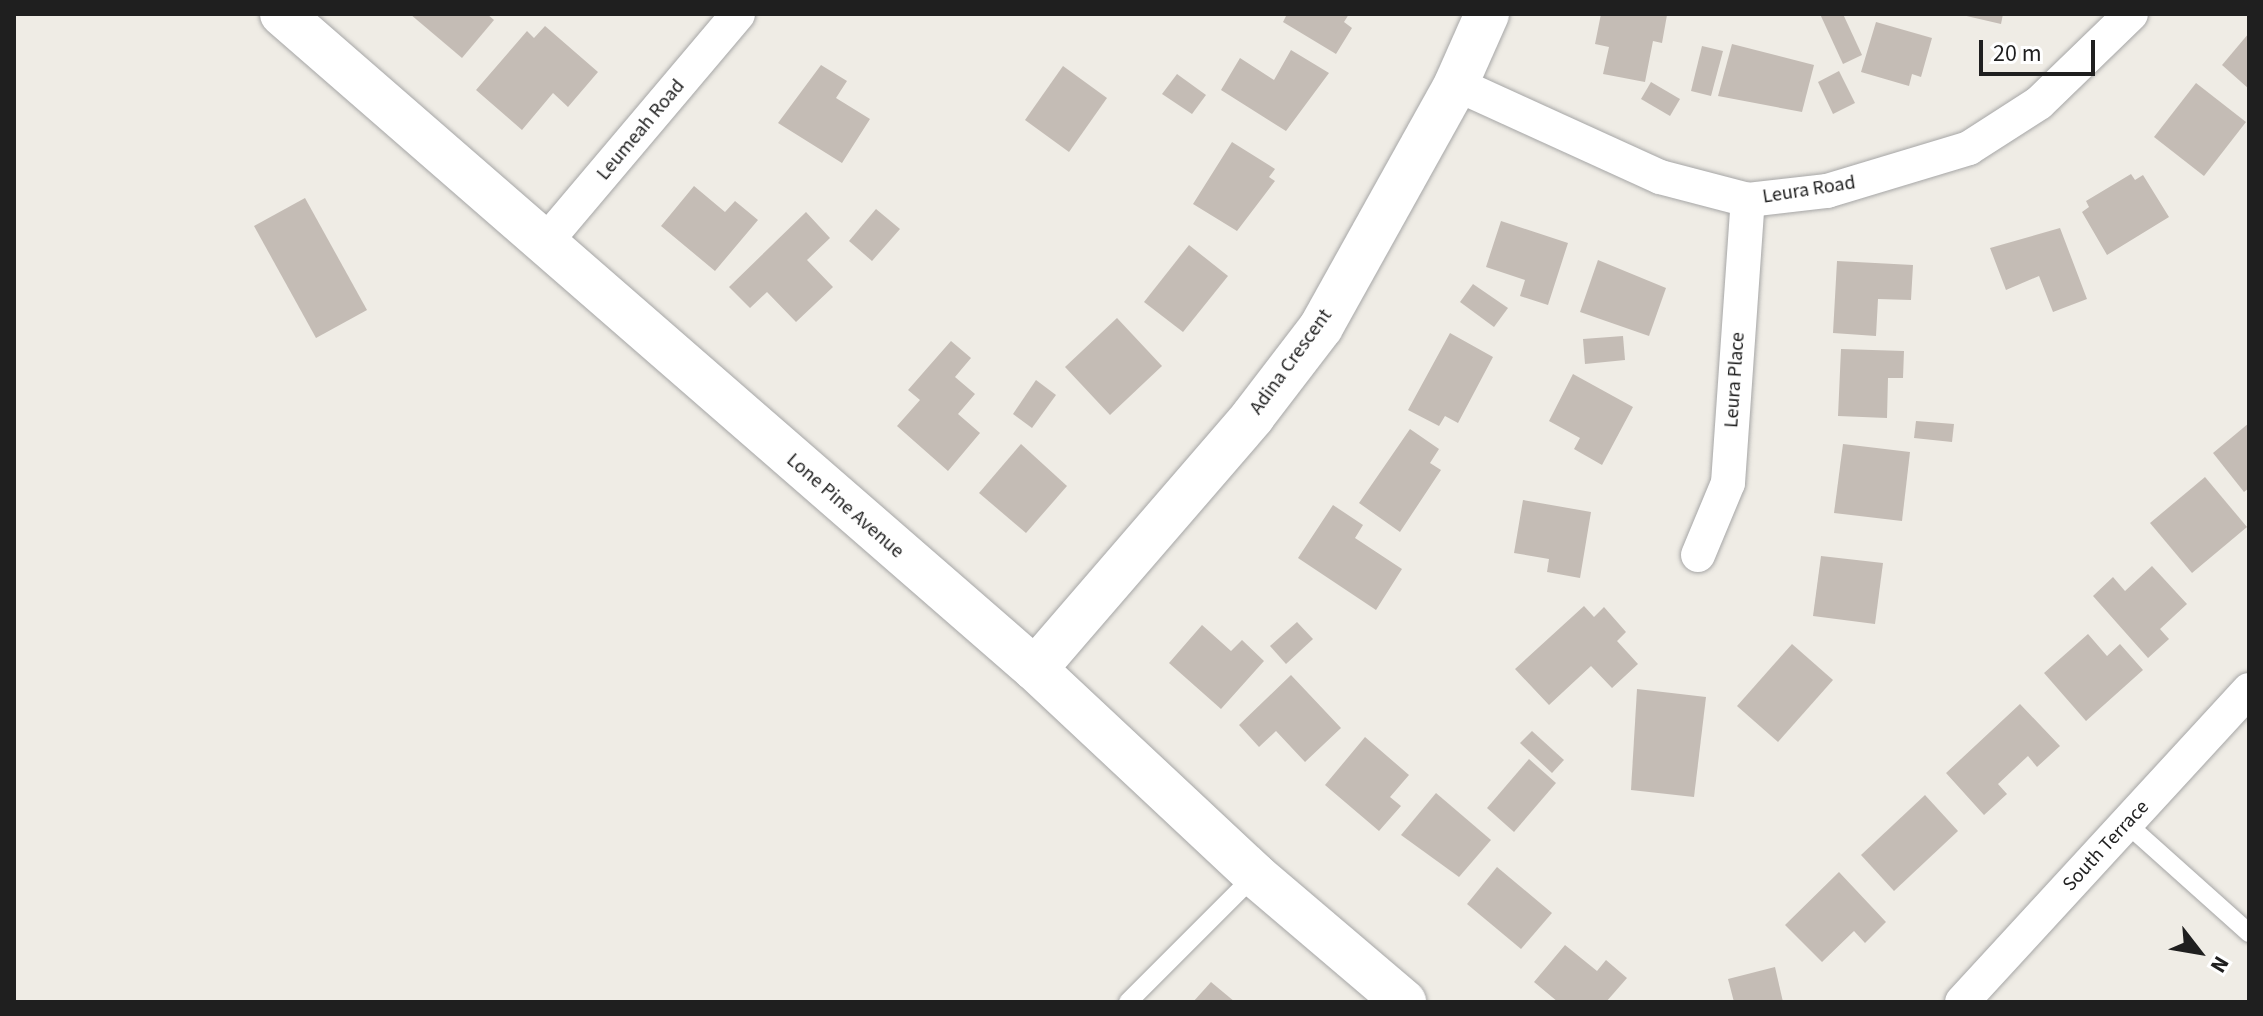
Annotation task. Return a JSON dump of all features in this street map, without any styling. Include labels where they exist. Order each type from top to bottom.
[{"type":"street","name":"Lone Pine Avenue","points":[[282,14],[543,245],[1035,669],[1255,875],[1404,1002]]},
{"type":"street","name":"Leumeah Road","points":[[543,245],[738,14]]},
{"type":"street","name":"Adina Crescent","points":[[1035,669],[1253,416],[1321,327],[1456,84],[1487,14]]},
{"type":"street","name":"Leura Road","points":[[1456,84],[1660,177],[1748,200],[1827,191],[1969,148],[2039,103],[2131,14]]},
{"type":"street","name":"Leura Place","points":[[1698,555],[1728,483],[1748,200]]},
{"type":"street","name":"South Terrace","points":[[1962,1002],[2249,690]]},
{"type":"lane","points":[[2126,823],[2249,933]]},
{"type":"lane","points":[[1128,1002],[1255,875]]},
{"type":"building","points":[[410,14],[487,14],[494,20],[462,58]]},
{"type":"building","points":[[1287,14],[1349,14],[1344,22],[1352,28],[1336,54],[1283,22]]},
{"type":"building","points":[[1601,14],[1667,15],[1662,43],[1653,41],[1645,82],[1603,74],[1609,47],[1595,44]]},
{"type":"building","points":[[1820,14],[1843,14],[1862,55],[1843,64]]},
{"type":"building","points":[[1958,14],[2003,14],[2001,24]]},
{"type":"building","points":[[1876,22],[1932,38],[1921,77],[1912,74],[1909,86],[1861,72]]},
{"type":"building","points":[[545,26],[598,72],[568,107],[553,93],[522,130],[476,90],[527,31],[534,38]]},
{"type":"building","points":[[2249,33],[2249,89],[2222,65]]},
{"type":"building","points":[[1732,44],[1814,65],[1802,112],[1718,96]]},
{"type":"building","points":[[1702,46],[1723,51],[1711,96],[1691,91]]},
{"type":"building","points":[[1291,50],[1329,73],[1286,131],[1221,90],[1240,58],[1274,80]]},
{"type":"building","points":[[821,65],[847,81],[836,98],[870,119],[842,163],[778,123]]},
{"type":"building","points":[[1063,66],[1107,98],[1069,152],[1025,120]]},
{"type":"building","points":[[1839,71],[1855,103],[1833,114],[1818,82]]},
{"type":"building","points":[[1177,74],[1206,95],[1192,114],[1162,94]]},
{"type":"building","points":[[1651,82],[1680,99],[1670,116],[1641,99]]},
{"type":"building","points":[[2196,83],[2246,122],[2204,176],[2154,137]]},
{"type":"building","points":[[1232,142],[1275,169],[1269,177],[1275,181],[1237,231],[1193,204]]},
{"type":"building","points":[[2131,174],[2135,180],[2143,175],[2169,217],[2107,255],[2082,212],[2089,207],[2086,201]]},
{"type":"building","points":[[694,186],[725,212],[735,201],[758,220],[715,271],[661,226]]},
{"type":"building","points":[[305,198],[367,310],[316,338],[254,226]]},
{"type":"building","points":[[876,209],[900,229],[872,261],[849,241]]},
{"type":"building","points":[[806,212],[830,238],[807,260],[833,287],[796,322],[767,292],[750,308],[729,287]]},
{"type":"building","points":[[1501,221],[1568,243],[1548,305],[1520,296],[1525,280],[1486,267]]},
{"type":"building","points":[[2060,228],[2087,299],[2053,312],[2039,276],[2006,290],[1990,248]]},
{"type":"building","points":[[1189,245],[1228,276],[1183,332],[1144,302]]},
{"type":"building","points":[[1598,260],[1666,288],[1649,336],[1580,312]]},
{"type":"building","points":[[1837,261],[1913,265],[1911,300],[1878,299],[1876,336],[1833,333]]},
{"type":"building","points":[[1473,284],[1508,308],[1494,327],[1460,302]]},
{"type":"building","points":[[1117,318],[1162,366],[1110,415],[1065,367]]},
{"type":"building","points":[[1450,333],[1493,357],[1458,423],[1445,416],[1439,426],[1408,410]]},
{"type":"building","points":[[1623,336],[1625,360],[1585,364],[1583,339]]},
{"type":"building","points":[[951,341],[971,358],[955,377],[975,394],[958,414],[980,433],[948,471],[897,426],[920,400],[908,390]]},
{"type":"building","points":[[1841,349],[1904,351],[1903,378],[1888,378],[1887,418],[1838,416]]},
{"type":"building","points":[[1573,374],[1633,407],[1602,465],[1574,449],[1580,438],[1549,421]]},
{"type":"building","points":[[1036,380],[1056,395],[1032,428],[1013,414]]},
{"type":"building","points":[[1916,421],[1954,424],[1952,442],[1914,438]]},
{"type":"building","points":[[2249,423],[2249,488],[2244,492],[2213,453]]},
{"type":"building","points":[[1410,429],[1439,449],[1430,463],[1441,470],[1400,532],[1359,503]]},
{"type":"building","points":[[1021,444],[1067,486],[1026,533],[979,493]]},
{"type":"building","points":[[1843,444],[1910,452],[1902,521],[1834,513]]},
{"type":"building","points":[[2205,477],[2247,527],[2192,573],[2150,523]]},
{"type":"building","points":[[1523,500],[1591,512],[1580,578],[1547,572],[1549,559],[1514,553]]},
{"type":"building","points":[[1333,505],[1363,525],[1355,538],[1402,569],[1376,610],[1298,558]]},
{"type":"building","points":[[1821,556],[1883,563],[1875,624],[1813,616]]},
{"type":"building","points":[[2152,566],[2187,604],[2160,629],[2169,639],[2148,658],[2093,596],[2113,577],[2125,591]]},
{"type":"building","points":[[1584,606],[1594,617],[1604,607],[1626,632],[1617,641],[1638,664],[1612,688],[1591,666],[1549,705],[1515,669]]},
{"type":"building","points":[[1297,622],[1313,639],[1286,664],[1270,646]]},
{"type":"building","points":[[1202,625],[1231,651],[1242,640],[1264,661],[1221,709],[1169,663]]},
{"type":"building","points":[[2088,634],[2107,656],[2120,644],[2143,670],[2086,721],[2044,673]]},
{"type":"building","points":[[1792,644],[1833,680],[1778,742],[1737,706]]},
{"type":"building","points":[[1291,675],[1341,728],[1305,762],[1276,731],[1259,747],[1239,725]]},
{"type":"building","points":[[1637,689],[1706,697],[1694,797],[1631,790]]},
{"type":"building","points":[[2020,704],[2060,746],[2037,767],[2028,756],[1998,784],[2007,794],[1984,815],[1946,773]]},
{"type":"building","points":[[1532,731],[1564,760],[1552,773],[1520,743]]},
{"type":"building","points":[[1365,737],[1409,775],[1390,797],[1401,806],[1379,831],[1325,785]]},
{"type":"building","points":[[1529,759],[1556,783],[1514,832],[1487,808]]},
{"type":"building","points":[[1436,793],[1491,840],[1459,877],[1401,835]]},
{"type":"building","points":[[1925,795],[1958,831],[1894,891],[1861,855]]},
{"type":"building","points":[[1497,867],[1552,913],[1521,949],[1467,904]]},
{"type":"building","points":[[1839,872],[1886,922],[1865,943],[1854,931],[1822,962],[1785,925]]},
{"type":"building","points":[[1565,945],[1597,971],[1606,960],[1627,978],[1606,1002],[1558,1002],[1534,982]]},
{"type":"building","points":[[1775,967],[1783,1002],[1734,1002],[1728,979]]},
{"type":"building","points":[[1211,982],[1235,1002],[1193,1002]]}]
